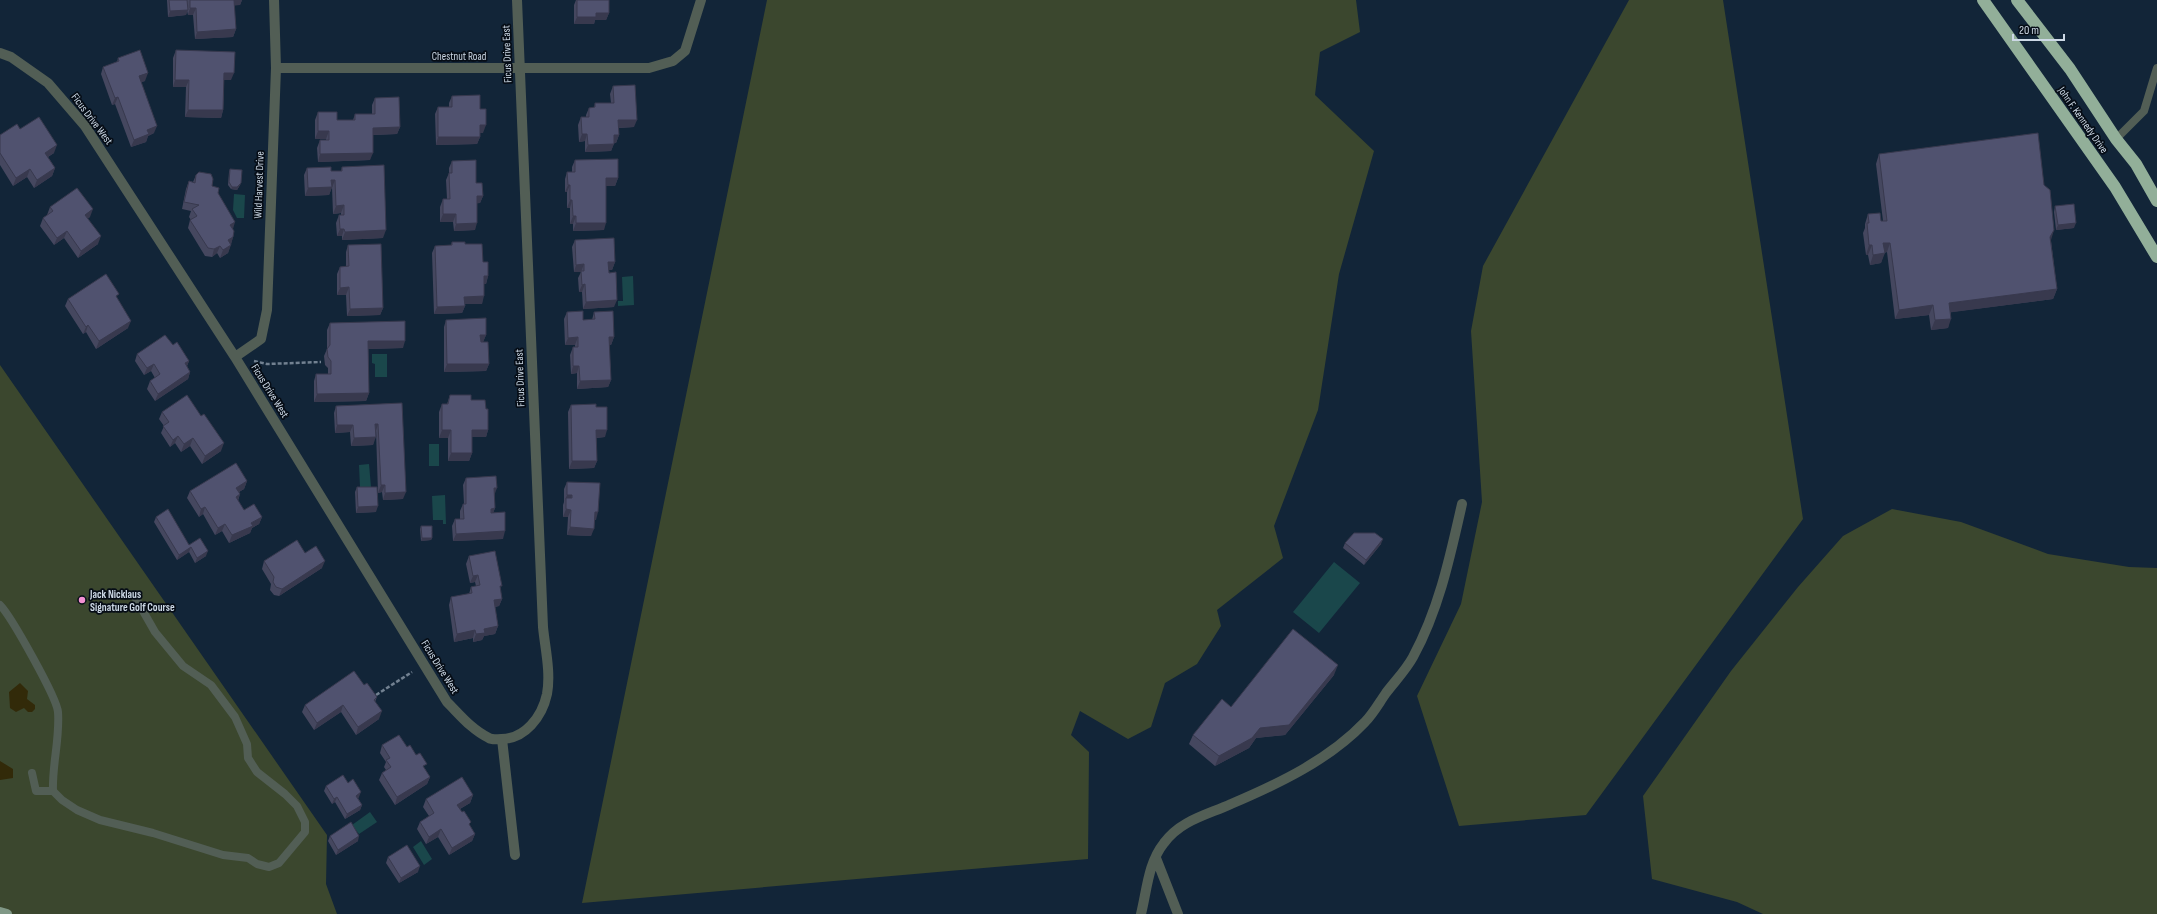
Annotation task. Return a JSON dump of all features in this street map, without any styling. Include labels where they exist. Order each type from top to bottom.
[{"type":"highway","name":"John F. Kennedy Drive","points":[[1983,0],[2115,188],[2157,257]]},
{"type":"highway","name":"John F. Kennedy Drive","points":[[2018,0],[2070,70],[2116,139],[2136,164],[2157,201]]},
{"type":"highway","points":[[2136,164],[2157,183]]},
{"type":"main road","points":[[0,912],[7,914]]},
{"type":"street","name":"Wild Harvest Drive","points":[[234,356],[261,339],[267,310],[276,68],[274,0]]},
{"type":"street","name":"Ficus Drive East","points":[[507,739],[528,730],[540,713],[547,694],[548,668],[543,627],[517,0]]},
{"type":"street","name":"Chestnut Road","points":[[276,68],[649,68],[673,61],[685,51],[701,0]]},
{"type":"street","name":"Ficus Drive West","points":[[0,53],[11,58],[48,83],[85,126],[234,356],[447,702],[470,726],[490,739],[507,739]]},
{"type":"street","points":[[1141,914],[1147,881],[1164,843],[1191,820],[1230,805],[1281,781],[1326,755],[1365,722],[1413,658],[1428,625],[1447,572],[1462,504]]},
{"type":"street","points":[[507,739],[515,855]]},
{"type":"street","points":[[1156,858],[1178,914]]},
{"type":"lane","points":[[2116,139],[2144,111],[2157,68]]},
{"type":"lane","points":[[0,605],[39,670],[58,709],[57,747],[52,776],[53,791],[62,800],[77,810],[100,820],[153,833],[223,855],[248,858],[256,864],[270,867],[279,862],[305,832],[305,822],[297,806],[285,794],[257,772],[248,758],[247,744],[235,717],[211,685],[184,666],[155,632],[135,596]]},
{"type":"lane","points":[[32,773],[36,791],[53,791]]},
{"type":"path","points":[[234,356],[267,364],[321,362]]},
{"type":"path","points":[[376,695],[424,664]]},
{"type":"shaded area","points":[[767,0],[1356,0],[1360,32],[1320,52],[1315,95],[1374,151],[1339,274],[1318,410],[1274,526],[1283,558],[1217,610],[1221,626],[1197,664],[1165,683],[1151,727],[1128,739],[1080,711],[1071,735],[1089,752],[1088,859],[582,903]]},
{"type":"shaded area","points":[[1629,0],[1723,0],[1803,519],[1586,815],[1459,826],[1417,696],[1461,604],[1482,502],[1471,331],[1483,266]]},
{"type":"shaded area","points":[[234,194],[245,195],[244,218],[237,218],[233,210]]},
{"type":"shaded area","points":[[633,276],[634,305],[618,306],[618,301],[623,301],[622,277]]},
{"type":"shaded area","points":[[372,354],[387,354],[387,377],[375,377],[375,364],[372,363]]},
{"type":"shaded area","name":"Jack Nicklaus Signature Golf Course","points":[[0,365],[327,835],[326,884],[337,914],[0,914]]},
{"type":"shaded area","points":[[429,444],[439,444],[439,466],[429,466]]},
{"type":"shaded area","points":[[369,464],[371,487],[360,487],[359,465]]},
{"type":"shaded area","points":[[445,495],[446,524],[443,524],[443,520],[433,520],[432,496]]},
{"type":"shaded area","points":[[1892,509],[1961,522],[2048,554],[2129,567],[2157,568],[2157,914],[1763,914],[1737,902],[1652,879],[1643,796],[1731,671],[1798,587],[1843,536]]},
{"type":"shaded area","points":[[1334,562],[1360,583],[1319,633],[1293,612]]},
{"type":"shaded area","points":[[370,812],[377,822],[359,834],[352,825]]},
{"type":"shaded area","points":[[421,841],[432,859],[424,865],[413,847]]},
{"type":"sand","points":[[20,683],[28,691],[27,699],[35,705],[35,709],[32,712],[28,712],[24,708],[16,712],[10,708],[9,692]]},
{"type":"sand","points":[[0,761],[13,769],[13,778],[0,780]]},
{"type":"building","points":[[169,0],[187,0],[188,10],[170,11]]},
{"type":"building","points":[[190,0],[234,0],[236,29],[197,32],[196,8],[190,8]]},
{"type":"building","points":[[577,0],[609,0],[609,13],[596,13],[596,17],[577,17]]},
{"type":"building","points":[[140,50],[148,73],[139,76],[157,126],[147,130],[149,134],[134,140],[118,97],[115,98],[103,67],[119,61],[118,58]]},
{"type":"building","points":[[176,50],[235,52],[234,73],[224,73],[223,110],[188,110],[189,80],[175,80]]},
{"type":"building","points":[[635,85],[637,120],[618,120],[619,135],[614,135],[614,144],[588,145],[587,134],[582,134],[581,117],[589,117],[589,108],[595,107],[595,103],[614,103],[613,86]]},
{"type":"building","points":[[480,95],[480,109],[486,109],[486,125],[480,125],[480,137],[438,137],[438,107],[452,107],[452,96]]},
{"type":"building","points":[[399,97],[400,127],[373,128],[373,153],[320,154],[320,140],[329,140],[329,131],[318,131],[318,112],[337,112],[337,120],[355,120],[355,114],[375,114],[375,98]]},
{"type":"building","points":[[39,117],[57,145],[45,153],[55,168],[37,180],[30,169],[16,178],[0,153],[0,135],[17,124],[20,129]]},
{"type":"building","points":[[2038,133],[2044,185],[2050,190],[2054,230],[2050,237],[2057,289],[1949,303],[1951,319],[1935,320],[1933,305],[1899,310],[1890,243],[1883,243],[1885,253],[1873,255],[1872,245],[1869,245],[1867,223],[1869,223],[1868,214],[1880,213],[1881,221],[1887,221],[1879,154]]},
{"type":"building","points":[[618,159],[618,178],[606,178],[606,223],[576,223],[576,216],[573,216],[572,200],[570,200],[570,185],[568,185],[567,172],[575,172],[575,160]]},
{"type":"building","points":[[476,160],[476,183],[482,183],[483,196],[477,196],[477,223],[456,224],[456,214],[443,214],[443,199],[450,199],[449,173],[452,173],[452,161]]},
{"type":"building","points":[[384,165],[386,230],[345,232],[344,229],[340,229],[339,215],[344,215],[344,205],[336,206],[335,180],[331,180],[332,187],[308,188],[307,168],[331,167],[331,171],[342,171],[342,167]]},
{"type":"building","points":[[230,169],[242,170],[241,183],[237,187],[232,187],[229,182]]},
{"type":"building","points":[[199,172],[211,174],[213,179],[212,186],[219,188],[218,193],[235,222],[230,225],[234,231],[233,237],[228,240],[231,245],[223,250],[220,246],[214,249],[208,248],[190,220],[197,216],[192,209],[199,205],[184,202],[189,181],[195,183],[196,175]]},
{"type":"building","points":[[77,188],[93,209],[85,215],[101,236],[81,251],[67,231],[57,238],[43,218],[53,211],[50,207]]},
{"type":"building","points":[[2074,204],[2076,223],[2058,225],[2055,206]]},
{"type":"building","points":[[614,238],[615,262],[608,262],[609,273],[616,272],[617,300],[586,302],[585,284],[582,285],[581,271],[584,271],[584,264],[576,265],[575,240]]},
{"type":"building","points":[[452,242],[482,244],[483,262],[488,262],[488,276],[484,276],[484,296],[464,297],[465,306],[437,307],[435,246],[452,245]]},
{"type":"building","points":[[381,244],[383,308],[350,309],[349,287],[340,288],[340,267],[349,266],[348,245]]},
{"type":"building","points":[[106,274],[119,294],[116,296],[131,321],[99,341],[88,325],[86,327],[68,299]]},
{"type":"building","points":[[583,311],[583,320],[595,319],[594,312],[613,311],[614,337],[609,337],[611,380],[580,381],[579,366],[573,366],[573,347],[578,347],[578,337],[568,338],[567,312]]},
{"type":"building","points":[[486,318],[486,335],[480,335],[481,342],[488,342],[489,364],[447,364],[446,320]]},
{"type":"building","points":[[405,321],[405,341],[368,341],[369,393],[317,394],[316,374],[331,374],[331,361],[328,357],[327,349],[330,345],[330,323]]},
{"type":"building","points":[[165,335],[173,345],[177,342],[189,361],[185,363],[190,372],[158,394],[150,381],[160,374],[154,364],[147,368],[137,354]]},
{"type":"building","points":[[187,395],[201,416],[204,414],[224,443],[205,456],[193,438],[184,444],[178,436],[173,440],[163,426],[169,422],[162,412]]},
{"type":"building","points":[[450,395],[471,395],[471,400],[485,400],[486,409],[488,409],[488,430],[472,430],[472,453],[451,453],[451,430],[442,430],[442,404],[448,404]]},
{"type":"building","points":[[402,403],[406,492],[385,493],[385,485],[381,485],[378,424],[375,424],[376,437],[354,438],[353,425],[337,425],[336,406]]},
{"type":"building","points":[[596,404],[596,407],[607,407],[607,430],[596,430],[597,461],[572,461],[571,405]]},
{"type":"building","points":[[236,463],[247,481],[236,488],[240,494],[236,497],[244,510],[254,504],[262,517],[251,523],[253,526],[232,535],[225,524],[218,528],[205,507],[201,509],[190,491]]},
{"type":"building","points":[[496,476],[497,488],[494,488],[495,508],[491,509],[491,513],[505,512],[505,531],[456,534],[455,519],[464,519],[463,504],[466,504],[466,478]]},
{"type":"building","points":[[567,482],[600,483],[598,512],[595,512],[594,529],[570,527],[571,510],[566,509],[566,498],[572,498],[572,495],[567,495]]},
{"type":"building","points":[[357,487],[377,487],[378,506],[358,507]]},
{"type":"building","points":[[168,509],[189,545],[200,538],[208,551],[197,558],[191,547],[179,555],[156,517]]},
{"type":"building","points":[[421,526],[432,526],[432,538],[422,538]]},
{"type":"building","points":[[1354,533],[1375,533],[1383,539],[1366,560],[1345,543]]},
{"type":"building","points":[[297,540],[305,553],[316,546],[325,561],[282,589],[276,587],[273,582],[274,577],[264,561]]},
{"type":"building","points":[[495,551],[502,586],[500,586],[502,599],[494,600],[498,626],[484,629],[485,633],[476,634],[475,630],[457,634],[451,597],[472,593],[471,587],[480,585],[478,575],[473,576],[469,556]]},
{"type":"building","points":[[1293,629],[1338,665],[1289,725],[1260,728],[1252,738],[1219,756],[1193,735],[1222,699],[1231,707]]},
{"type":"building","points":[[354,671],[364,685],[367,683],[377,697],[374,700],[382,711],[358,727],[343,705],[317,723],[305,705]]},
{"type":"building","points":[[399,735],[407,747],[410,745],[416,755],[420,753],[427,764],[423,766],[430,777],[397,797],[382,773],[391,767],[386,760],[390,758],[382,745]]},
{"type":"building","points":[[343,775],[348,783],[353,779],[361,792],[356,796],[362,805],[347,814],[337,797],[334,799],[326,786]]},
{"type":"building","points":[[462,777],[473,795],[457,805],[462,812],[464,811],[471,822],[469,824],[475,834],[452,848],[441,829],[429,837],[420,822],[434,813],[426,799]]},
{"type":"building","points":[[351,822],[359,836],[338,850],[330,836]]},
{"type":"building","points":[[407,845],[420,866],[401,878],[388,857]]},
{"type":"place","name":"Jack Nicklaus Signature Golf Course","points":[[82,600]]}]
